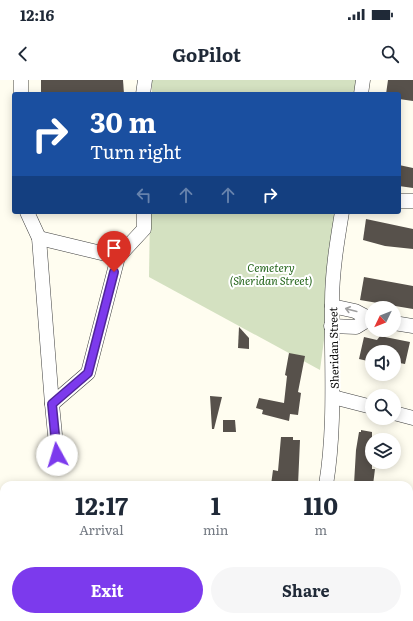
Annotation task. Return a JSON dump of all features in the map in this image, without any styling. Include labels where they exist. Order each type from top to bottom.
[{"type":"street","points":[[21,80],[21,92]]},
{"type":"street","points":[[143,92],[145,80]]},
{"type":"street","points":[[361,92],[363,80]]},
{"type":"street","points":[[401,200],[413,201]]},
{"type":"street","points":[[28,214],[39,238],[57,455]]},
{"type":"street","points":[[52,404],[88,373],[118,257],[144,229],[144,214]]},
{"type":"street","name":"Sheridan Street","points":[[326,481],[334,397],[331,326],[335,253],[342,214]]},
{"type":"street","points":[[39,238],[118,257]]},
{"type":"street","points":[[332,306],[355,310],[365,316]]},
{"type":"street","points":[[331,326],[356,327],[365,322]]},
{"type":"street","points":[[401,324],[413,326]]},
{"type":"street","points":[[334,397],[365,405]]},
{"type":"street","points":[[401,415],[413,418]]},
{"type":"green space","points":[[152,80],[360,80],[358,92],[152,92]]},
{"type":"green space","name":"Cemetery (Sheridan Street)","points":[[150,214],[341,214],[320,370],[149,277]]},
{"type":"building","points":[[41,80],[123,80],[124,92],[41,92]]},
{"type":"building","points":[[388,80],[413,80],[413,101],[401,99],[401,92],[386,92]]},
{"type":"building","points":[[401,165],[413,168],[413,188],[401,186]]},
{"type":"building","points":[[366,219],[413,229],[413,249],[385,246],[363,240]]},
{"type":"building","points":[[364,277],[413,286],[413,309],[401,307],[401,301],[360,300]]},
{"type":"building","points":[[239,327],[249,338],[249,349],[238,348]]},
{"type":"building","points":[[364,337],[377,340],[379,337],[385,337],[410,342],[405,364],[401,363],[401,345],[365,345],[365,360],[359,359]]},
{"type":"building","points":[[289,353],[305,356],[298,392],[301,393],[298,415],[290,414],[289,421],[262,414],[263,410],[256,408],[259,398],[284,403],[287,376],[285,375]]},
{"type":"building","points":[[210,396],[222,397],[214,429],[212,429]]},
{"type":"building","points":[[223,420],[235,420],[236,432],[223,432]]},
{"type":"building","points":[[361,430],[372,432],[365,433],[365,469],[375,469],[374,481],[354,481],[356,450],[359,432],[361,432]]},
{"type":"building","points":[[281,437],[293,437],[293,440],[300,440],[298,481],[272,481],[273,470],[278,471]]},
{"type":"route","points":[[57,455],[52,404],[88,373],[114,272]]}]
